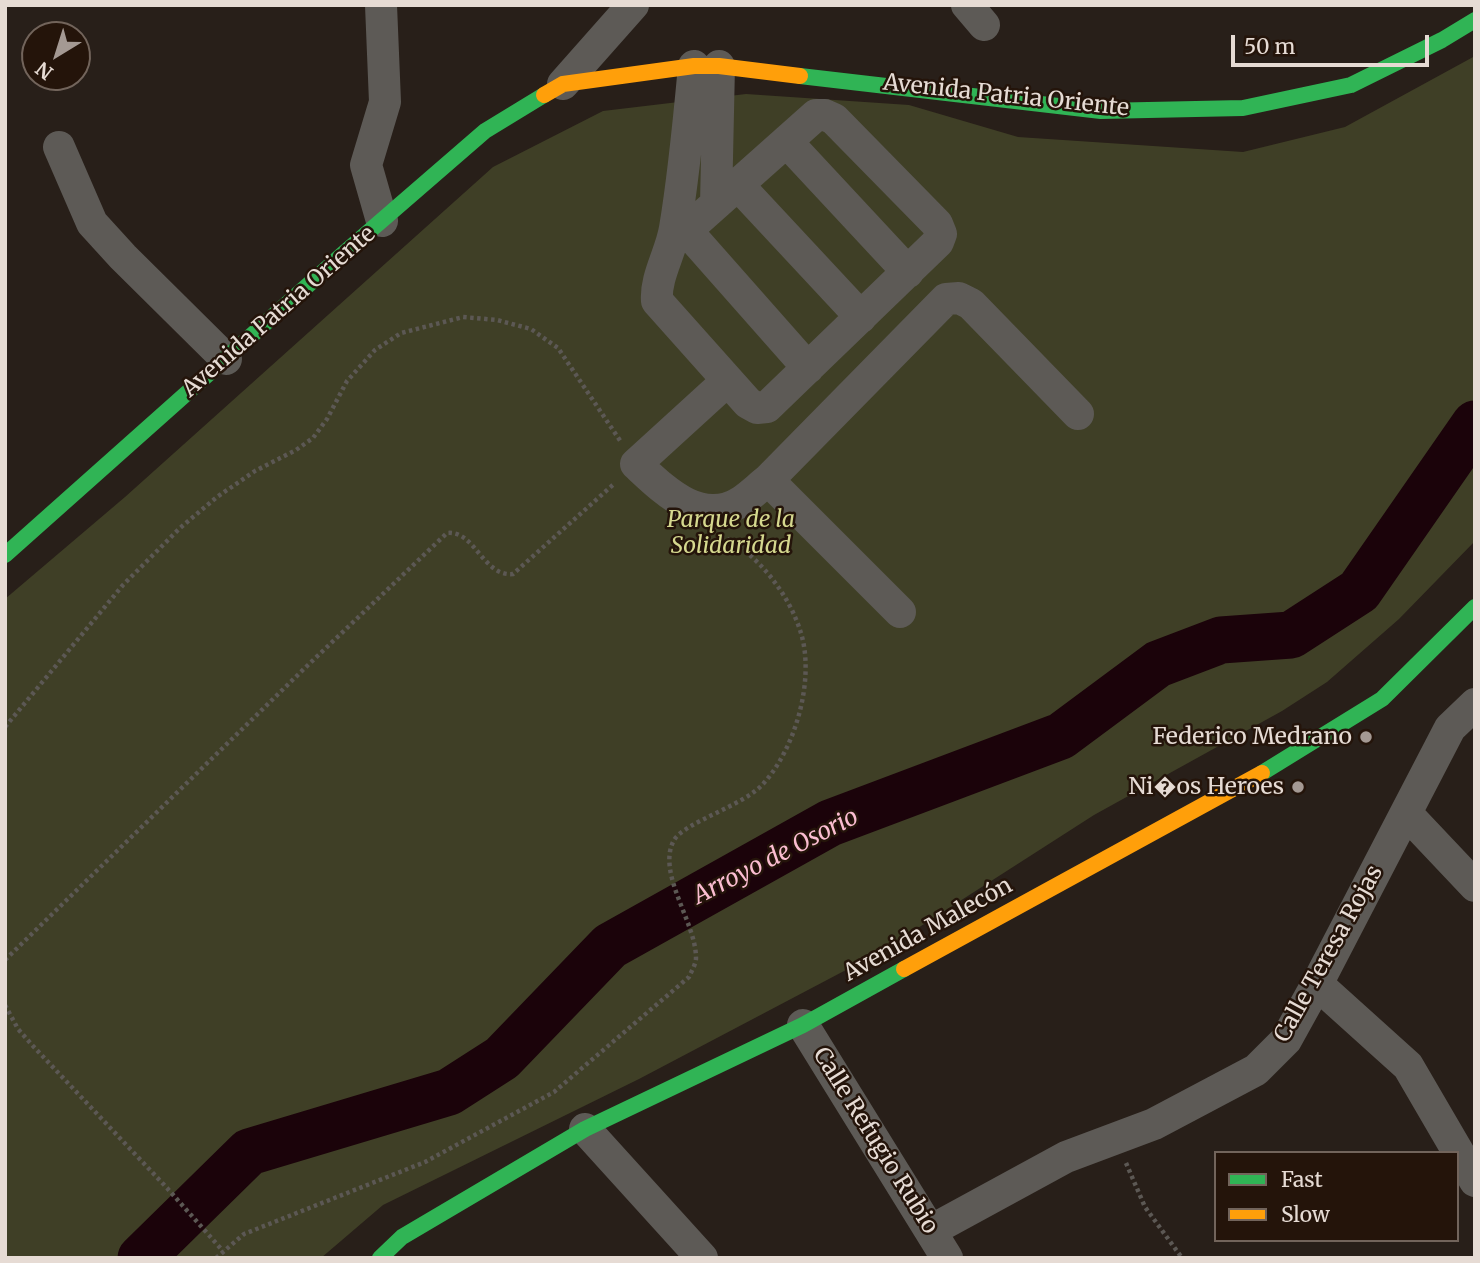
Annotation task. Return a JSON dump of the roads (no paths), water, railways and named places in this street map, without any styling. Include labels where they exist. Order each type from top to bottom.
[{"type":"street","points":[[381,5],[385,102],[366,165],[382,221]]},
{"type":"street","name":"Avenida Patria Oriente","points":[[5,555],[485,131],[563,84],[633,5]]},
{"type":"street","name":"Avenida Patria Oriente","points":[[563,84],[706,66],[1101,111],[1243,108],[1351,85],[1442,40],[1475,20]]},
{"type":"street","points":[[706,66],[727,195],[861,317]]},
{"type":"street","points":[[679,237],[816,115],[834,119],[937,224],[941,234],[938,242],[908,272],[767,407],[757,408],[748,402],[657,301],[656,289],[679,237],[685,155],[706,66]]},
{"type":"street","points":[[786,142],[908,272]]},
{"type":"street","points":[[59,146],[92,223],[226,359]]},
{"type":"street","points":[[685,155],[718,151]]},
{"type":"street","points":[[679,237],[808,368]]},
{"type":"street","points":[[727,381],[636,464],[671,496],[690,506],[711,510],[726,508],[740,502],[768,480],[946,299],[959,298],[971,304],[1078,414]]},
{"type":"street","points":[[768,480],[900,612]]},
{"type":"street","name":"Avenida Malecón","points":[[380,1258],[402,1237],[585,1129],[803,1025],[1267,770],[1382,699],[1474,610]]},
{"type":"street","name":"Calle Teresa Rojas","points":[[932,1230],[1066,1157],[1154,1124],[1256,1070],[1286,1040],[1318,984],[1450,728],[1475,704]]},
{"type":"street","points":[[1406,813],[1475,886]]},
{"type":"street","points":[[1318,984],[1408,1066],[1458,1151]]},
{"type":"street","name":"Calle Refugio Rubio","points":[[803,1025],[947,1258]]},
{"type":"street","points":[[585,1129],[702,1258]]},
{"type":"street","points":[[1459,1154],[1475,1181]]},
{"type":"waterway","name":"Arroyo de Osorio","points":[[141,1258],[249,1152],[449,1092],[502,1058],[610,946],[830,823],[1061,736],[1158,664],[1221,640],[1291,635],[1359,591],[1475,424]]},
{"type":"place","name":"Federico Medrano","points":[[1366,737]]},
{"type":"place","name":"Ni�os Heroes","points":[[1298,787]]},
{"type":"park label","name":"Parque de la Solidaridad","points":[[731,533]]}]
